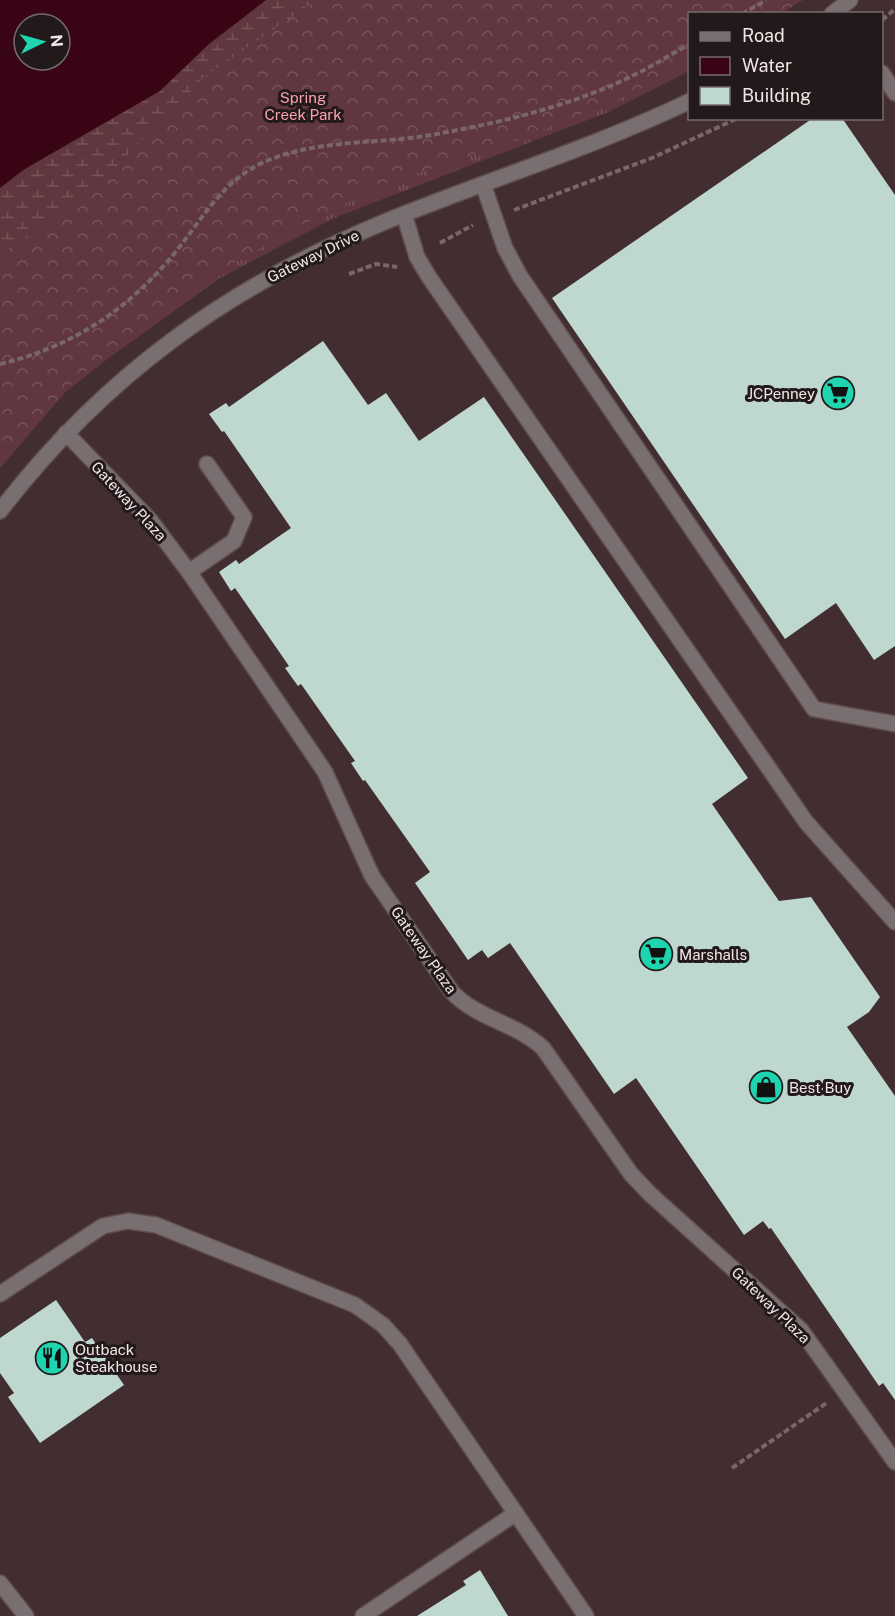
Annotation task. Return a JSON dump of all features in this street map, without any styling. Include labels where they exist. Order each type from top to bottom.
[{"type":"street","points":[[883,75],[895,93]]},
{"type":"street","name":"Gateway Drive","points":[[0,511],[66,432],[135,367],[236,297],[313,254],[404,214],[636,125],[688,102]]},
{"type":"street","points":[[483,184],[505,248],[520,276],[813,709],[895,724]]},
{"type":"street","points":[[404,214],[417,257],[429,277],[806,822],[895,922]]},
{"type":"street","name":"Gateway Plaza","points":[[66,432],[150,520],[189,572],[325,772],[372,876],[452,992],[465,1004],[522,1032],[543,1048],[632,1174],[650,1194],[801,1330],[895,1462]]},
{"type":"street","points":[[189,572],[234,541],[244,518],[207,464]]},
{"type":"street","points":[[0,1294],[95,1229],[128,1221],[156,1225],[355,1305],[379,1321],[400,1344],[586,1616]]},
{"type":"street","points":[[363,1616],[516,1513]]},
{"type":"street","points":[[0,1583],[26,1616]]},
{"type":"path","points":[[745,12],[766,0]]},
{"type":"path","points":[[883,19],[895,9]]},
{"type":"path","points":[[0,364],[31,357],[103,322],[128,303],[168,261],[221,191],[262,163],[290,152],[423,136],[480,126],[533,112],[634,75],[688,45]]},
{"type":"path","points":[[514,210],[652,159],[734,120]]},
{"type":"path","points":[[440,243],[473,225]]},
{"type":"path","points":[[349,274],[376,264],[397,267]]},
{"type":"path","points":[[732,1468],[830,1401]]},
{"type":"green space","name":"Spring Creek Park","points":[[266,0],[803,0],[784,12],[688,12],[688,66],[624,97],[517,140],[385,184],[305,223],[177,295],[74,382],[0,468],[0,188],[209,44]]},
{"type":"green space","points":[[266,0],[316,0],[204,77],[104,179],[0,255],[0,188],[23,170],[160,91],[209,44]]},
{"type":"green space","points":[[688,59],[688,72],[611,111],[334,218],[220,278],[106,360],[43,410],[206,223]]},
{"type":"water","points":[[0,0],[266,0],[209,44],[160,91],[23,170],[0,188]]},
{"type":"building","points":[[810,120],[843,120],[895,195],[895,646],[874,660],[836,603],[785,639],[552,298]]},
{"type":"building","points":[[323,341],[368,405],[386,393],[419,441],[484,397],[748,778],[712,804],[779,901],[811,897],[880,997],[869,1012],[847,1027],[895,1096],[895,1400],[883,1383],[879,1386],[771,1228],[769,1229],[763,1221],[744,1235],[636,1078],[614,1094],[510,943],[488,958],[482,950],[468,960],[415,883],[430,872],[365,780],[363,781],[351,763],[355,761],[301,684],[298,686],[285,668],[289,666],[235,588],[231,591],[219,572],[236,560],[239,564],[291,528],[224,431],[222,432],[209,414],[226,403],[229,407]]},
{"type":"building","name":"Outback Steakhouse","points":[[56,1300],[85,1342],[92,1338],[124,1385],[40,1443],[8,1397],[14,1393],[0,1373],[0,1338]]},
{"type":"building","points":[[480,1570],[508,1616],[417,1616],[466,1585],[463,1581]]},
{"type":"place","name":"JCPenney","points":[[838,393]]},
{"type":"place","name":"Marshalls","points":[[656,954]]},
{"type":"place","name":"Best Buy","points":[[766,1087]]},
{"type":"place","name":"Outback Steakhouse","points":[[52,1358]]}]
